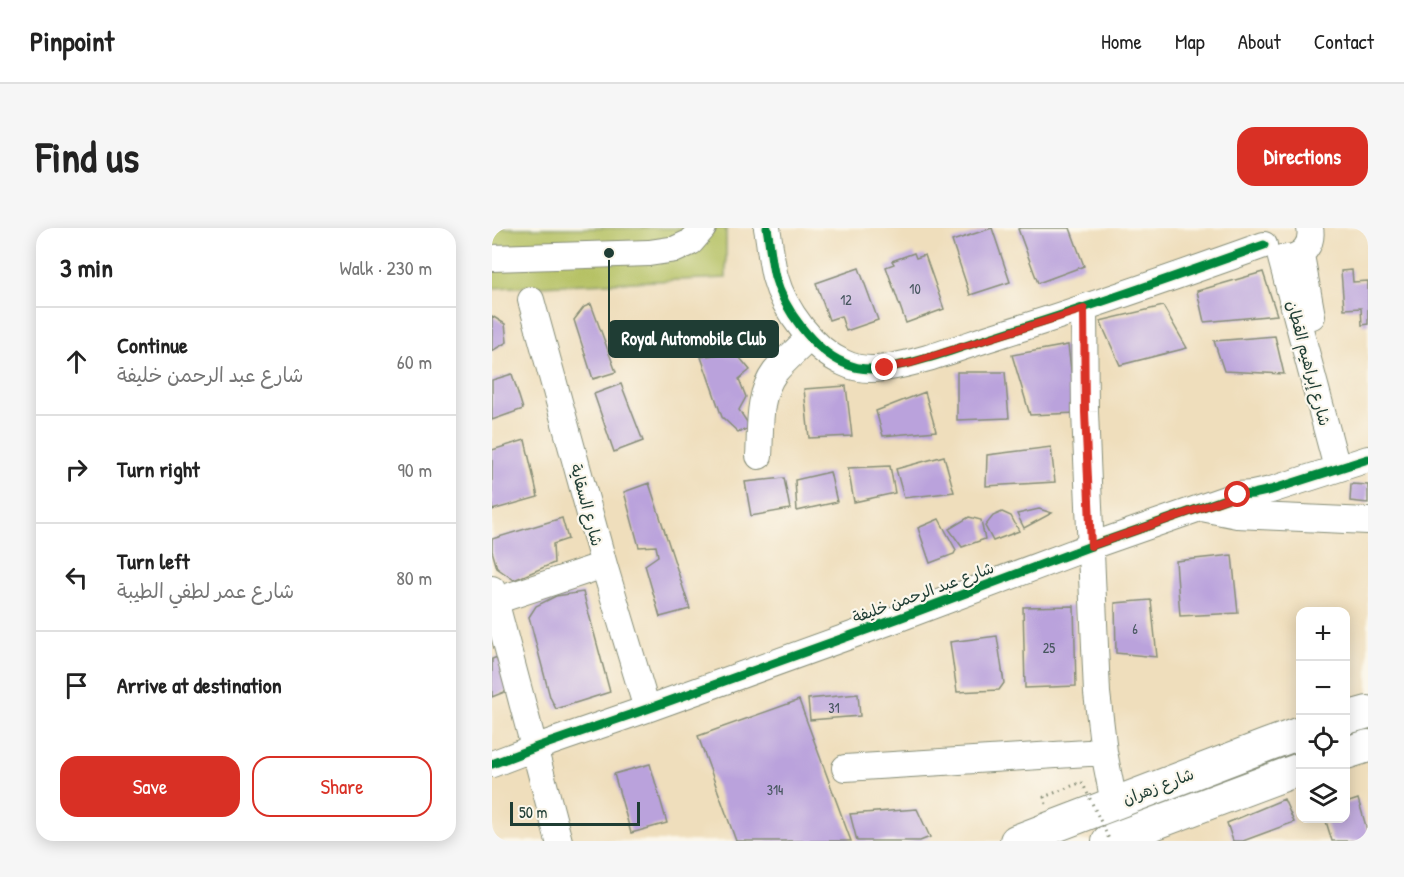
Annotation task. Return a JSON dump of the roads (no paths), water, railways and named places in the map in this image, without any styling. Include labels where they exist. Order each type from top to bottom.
[{"type":"main road","points":[[1350,717],[1368,712]]},
{"type":"main road","name":"شارع زهران","points":[[1016,841],[1296,734]]},
{"type":"main road","points":[[1350,752],[1368,746]]},
{"type":"main road","name":"شارع زهران","points":[[1109,841],[1296,771]]},
{"type":"street","points":[[492,258],[649,253],[676,249],[691,242],[703,228]]},
{"type":"street","points":[[767,228],[775,278],[789,310],[809,338],[831,356],[844,363],[858,368],[874,369],[911,363],[1084,309],[1293,239]]},
{"type":"street","name":"شارع إبراهيم القطان","points":[[1293,239],[1352,458]]},
{"type":"street","name":"شارع السقاية","points":[[531,300],[604,565],[647,709]]},
{"type":"street","points":[[1084,309],[1085,412],[1097,693],[1104,752],[1114,803]]},
{"type":"street","points":[[759,456],[762,403],[769,382],[809,338]]},
{"type":"street","name":"شارع عبد الرحمن خليفة","points":[[492,764],[902,617],[1091,546],[1238,495],[1249,485],[1352,458]]},
{"type":"street","points":[[1202,508],[1237,515],[1368,521]]},
{"type":"street","points":[[559,841],[494,595],[604,565]]},
{"type":"street","points":[[845,768],[1104,752]]},
{"type":"place","name":"Royal Automobile Club","points":[[609,253]]}]
